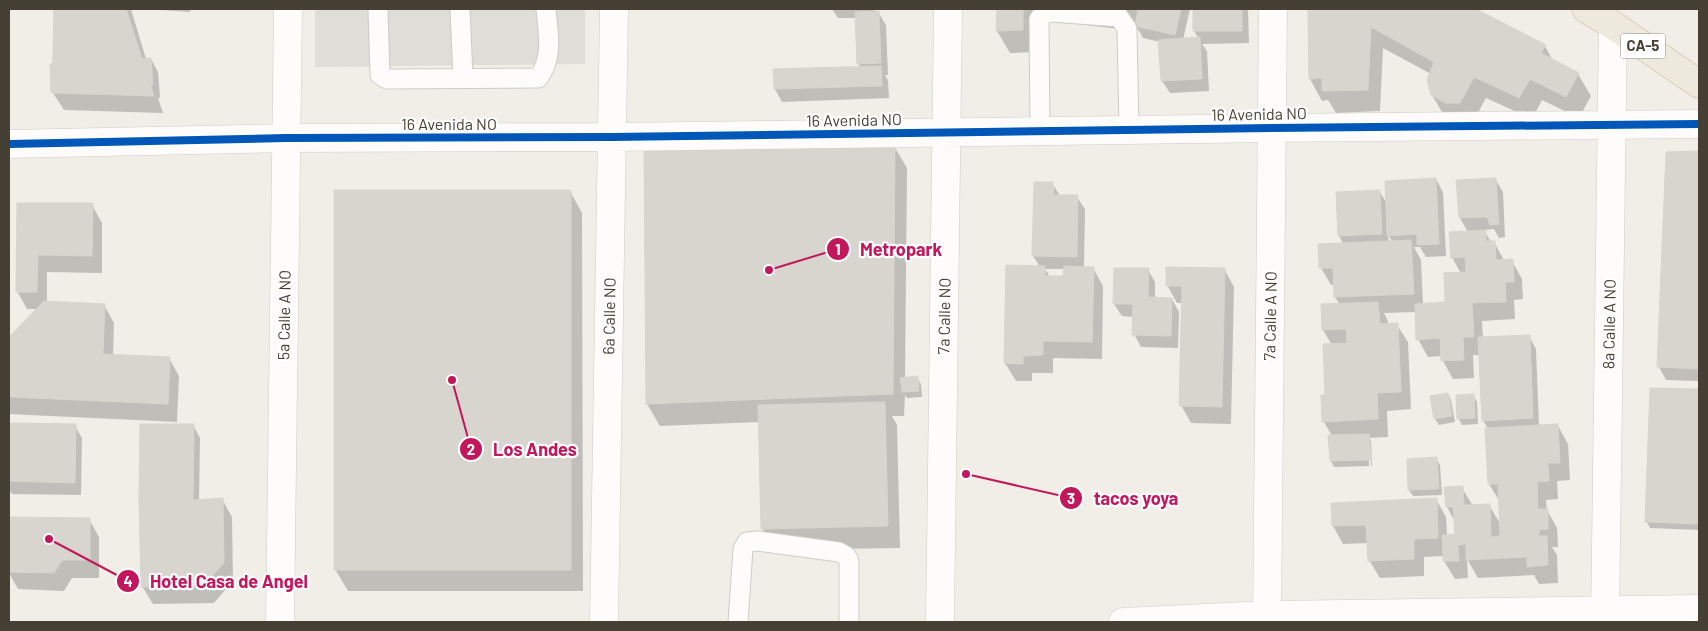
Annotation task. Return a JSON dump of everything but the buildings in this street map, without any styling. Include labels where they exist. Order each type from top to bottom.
[{"type":"highway","name":"CA-5","points":[[1586,9],[1613,25],[1699,84]]},
{"type":"street","name":"5a Calle A NO","points":[[280,622],[288,9]]},
{"type":"street","name":"6a Calle NO","points":[[604,622],[614,9]]},
{"type":"street","name":"7a Calle NO","points":[[940,622],[948,9]]},
{"type":"street","name":"7a Calle A NO","points":[[1267,619],[1273,9]]},
{"type":"street","name":"8a Calle A NO","points":[[1606,616],[1613,25]]},
{"type":"street","name":"16 Avenida NO","points":[[9,144],[286,138],[612,137],[1699,124]]},
{"type":"street","points":[[1123,622],[1606,616],[1699,609]]},
{"type":"lane","points":[[378,9],[380,75],[387,79],[538,78],[549,59],[546,9]]},
{"type":"lane","points":[[460,9],[463,78]]},
{"type":"lane","points":[[1040,131],[1039,19],[1044,14],[1051,12],[1119,17],[1123,22],[1127,29],[1129,130]]},
{"type":"lane","points":[[738,622],[743,549],[747,542],[757,541],[839,552],[846,556],[849,562],[849,622]]},
{"type":"shaded area","points":[[315,9],[585,9],[585,64],[315,67]]},
{"type":"cycle path","points":[[9,144],[286,138],[612,137],[1699,124]]},
{"type":"place","name":"Metropark","points":[[769,270]]},
{"type":"place","name":"Los Andes","points":[[452,380]]},
{"type":"place","name":"tacos yoya","points":[[966,474]]},
{"type":"place","name":"Hotel Casa de Angel","points":[[49,539]]}]
